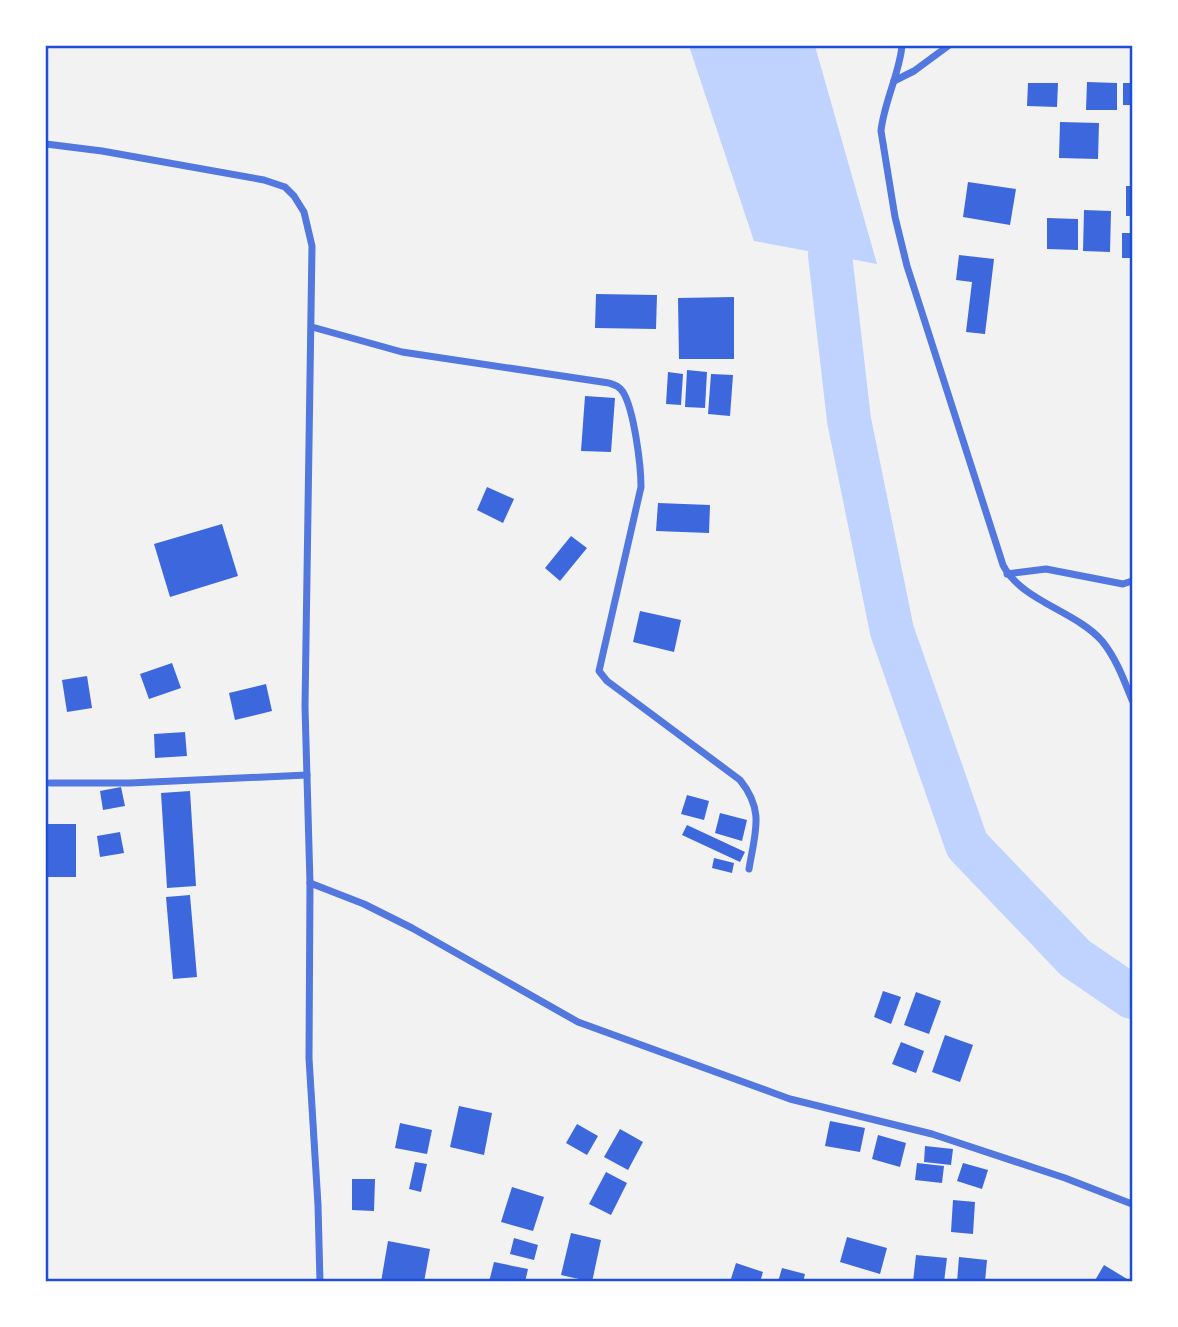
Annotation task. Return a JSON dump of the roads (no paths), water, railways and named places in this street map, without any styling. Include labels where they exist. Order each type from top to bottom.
[{"type":"street","points":[[902,46],[881,131],[895,217],[959,432],[1007,574],[1015,583],[1086,627],[1102,641],[1118,665],[1132,700]]},
{"type":"street","points":[[894,81],[914,71],[948,46]]},
{"type":"street","points":[[46,144],[102,151],[264,180],[285,187],[304,212],[312,246],[305,707],[310,883],[309,1058],[320,1282]]},
{"type":"street","points":[[312,327],[402,352],[609,383],[622,390],[638,452],[641,486],[599,670],[607,681],[740,780],[749,791],[758,817],[749,869]]},
{"type":"street","points":[[1007,574],[1046,569],[1123,584],[1132,581]]},
{"type":"street","points":[[50,783],[130,783],[307,775]]},
{"type":"street","points":[[310,883],[363,904],[412,928],[578,1022],[790,1100],[932,1134],[1132,1203]]},
{"type":"water","points":[[689,46],[815,46],[877,264],[754,241]]},
{"type":"waterway","points":[[830,255],[849,420],[892,631],[967,845],[1075,958],[1132,997]]}]
